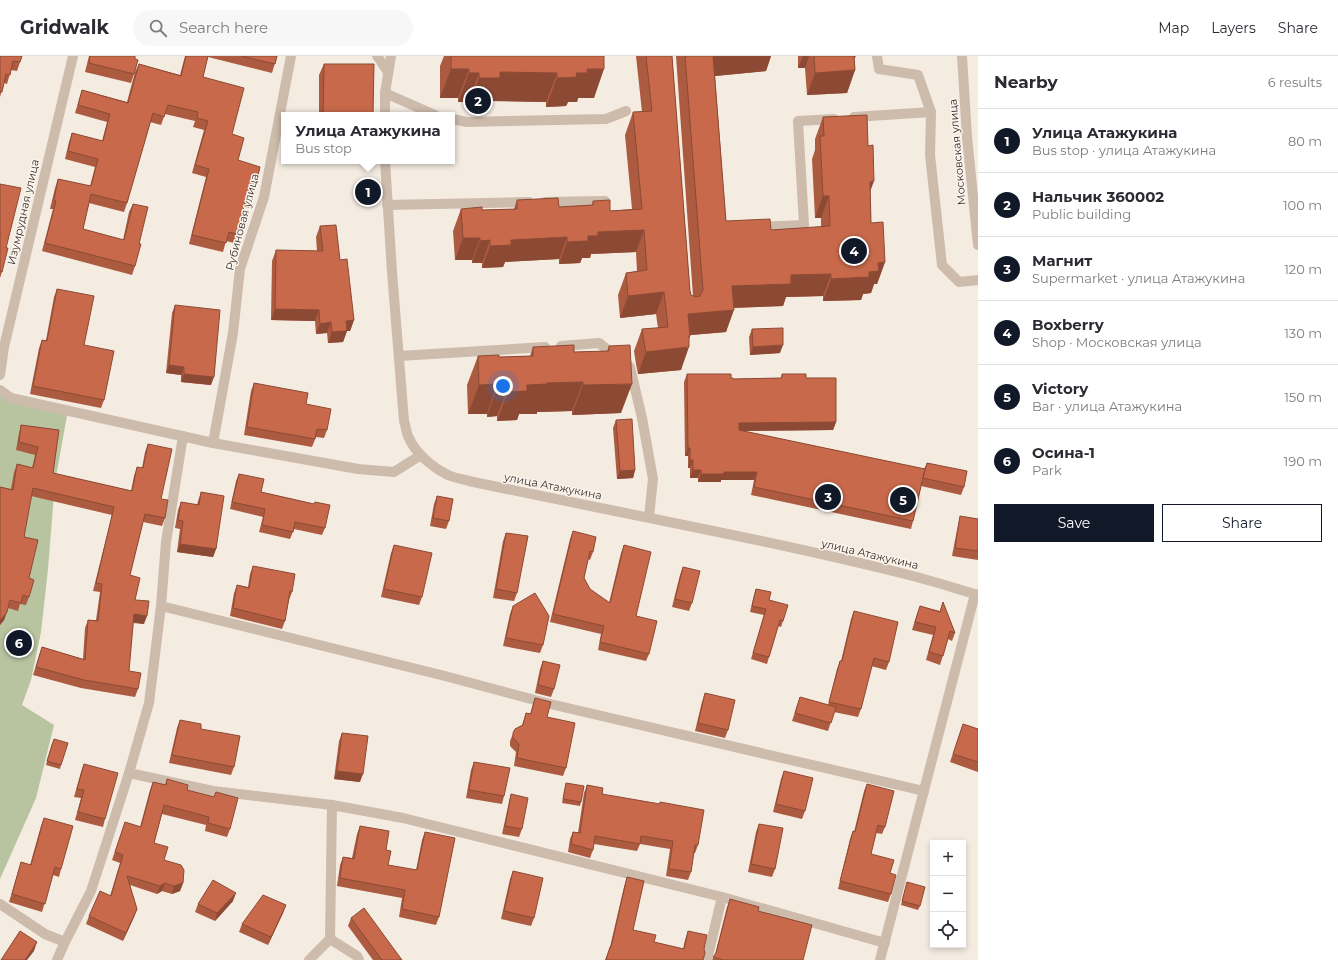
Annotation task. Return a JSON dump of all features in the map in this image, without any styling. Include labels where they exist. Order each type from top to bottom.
[{"type":"street","name":"Изумрудная улица","points":[[0,374],[6,339],[73,56]]},
{"type":"street","name":"Рубиновая улица","points":[[213,443],[233,333],[240,268],[264,197],[291,56]]},
{"type":"street","points":[[377,56],[388,72]]},
{"type":"street","points":[[385,112],[385,94],[391,56]]},
{"type":"street","points":[[877,56],[879,69],[918,75],[931,112],[930,155],[942,265],[959,282],[978,280]]},
{"type":"street","name":"Московская улица","points":[[962,56],[967,137],[978,245]]},
{"type":"street","points":[[385,94],[428,112]]},
{"type":"street","points":[[455,120],[467,122],[606,119],[626,112]]},
{"type":"street","points":[[744,227],[804,225],[798,121],[931,112]]},
{"type":"street","name":"улица Атажукина","points":[[385,164],[404,421],[408,436],[421,455],[434,466],[449,475],[469,481],[649,517],[906,574],[976,594]]},
{"type":"street","points":[[387,205],[605,201]]},
{"type":"street","points":[[399,356],[599,343],[630,367],[642,418],[653,479],[649,517]]},
{"type":"street","points":[[0,390],[11,398],[213,443],[358,469],[394,472],[421,455]]},
{"type":"street","points":[[57,960],[64,942],[90,891],[129,773],[149,703],[166,542],[183,436]]},
{"type":"street","points":[[880,960],[976,594]]},
{"type":"street","points":[[160,606],[445,676],[546,703],[924,791]]},
{"type":"street","points":[[129,773],[213,791],[332,805],[403,818],[722,897],[885,943]]},
{"type":"street","points":[[309,960],[330,938],[332,805]]},
{"type":"street","points":[[707,960],[722,897]]},
{"type":"street","points":[[0,904],[45,934],[64,942]]},
{"type":"street","points":[[330,938],[357,956],[359,960]]},
{"type":"green space","points":[[0,390],[68,410],[55,482],[41,632],[31,680],[22,705],[54,725],[36,798],[0,879]]},
{"type":"building","points":[[0,56],[22,56],[20,62],[13,61],[10,75],[6,74],[2,92],[0,92]]},
{"type":"building","points":[[90,56],[135,56],[135,59],[138,60],[134,74],[89,63]]},
{"type":"building","points":[[186,56],[208,56],[203,77],[244,88],[232,134],[244,138],[238,160],[260,167],[252,200],[246,198],[237,234],[229,232],[226,243],[192,235],[209,169],[195,165],[208,121],[197,118],[198,112],[168,105],[164,117],[153,113],[127,203],[91,194],[83,229],[124,240],[133,204],[148,207],[135,266],[45,243],[56,201],[54,200],[58,179],[91,186],[98,159],[68,151],[72,133],[103,141],[110,114],[78,105],[82,90],[128,103],[139,64],[181,76]]},
{"type":"building","points":[[241,56],[277,56],[275,64]]},
{"type":"building","points":[[451,56],[604,56],[604,69],[587,69],[587,73],[576,73],[577,77],[557,78],[557,73],[500,72],[500,78],[479,78],[479,73],[469,73],[469,69],[451,69]]},
{"type":"building","points":[[646,56],[672,56],[691,295],[696,297],[700,296],[703,290],[685,56],[713,56],[726,221],[770,219],[771,230],[830,226],[829,196],[823,196],[820,136],[824,136],[823,117],[867,115],[868,146],[873,145],[874,181],[870,182],[871,223],[883,222],[885,262],[878,263],[879,271],[869,272],[869,277],[831,279],[831,274],[791,275],[791,284],[732,286],[734,310],[688,314],[690,336],[689,347],[646,352],[642,329],[668,327],[664,292],[628,296],[626,273],[647,270],[644,230],[598,232],[598,236],[588,236],[588,241],[567,242],[567,237],[511,240],[511,245],[490,246],[490,240],[480,241],[480,238],[463,238],[461,209],[482,207],[482,210],[517,209],[517,200],[558,198],[559,207],[593,205],[593,201],[610,200],[610,211],[642,209],[633,112],[652,111]]},
{"type":"building","points":[[814,56],[854,56],[855,70],[815,73]]},
{"type":"building","points":[[324,64],[374,64],[373,112],[323,112]]},
{"type":"building","points":[[0,184],[21,188],[6,248],[8,248],[2,272],[0,271]]},
{"type":"building","points":[[336,225],[340,260],[347,259],[354,320],[346,321],[347,331],[332,332],[331,322],[320,324],[319,310],[275,309],[276,250],[323,251],[320,226]]},
{"type":"building","points":[[57,289],[94,296],[84,345],[114,351],[104,400],[33,386],[42,340],[47,341]]},
{"type":"building","points":[[175,305],[220,310],[214,377],[184,374],[184,367],[169,365]]},
{"type":"building","points":[[783,328],[783,345],[753,347],[752,329]]},
{"type":"building","points":[[574,345],[574,352],[609,351],[609,346],[630,345],[632,384],[583,385],[583,382],[547,383],[527,385],[527,391],[508,392],[508,387],[497,388],[497,384],[479,385],[478,356],[533,356],[533,347]]},
{"type":"building","points":[[687,374],[731,374],[731,378],[733,379],[782,378],[782,374],[806,374],[806,378],[836,378],[836,422],[739,423],[739,430],[925,469],[913,521],[754,487],[757,472],[701,474],[701,470],[693,470],[693,460],[690,460],[690,448],[688,448]]},
{"type":"building","points":[[254,383],[308,393],[306,404],[331,409],[327,430],[317,429],[315,439],[247,427]]},
{"type":"building","points":[[632,419],[635,470],[620,471],[616,420]]},
{"type":"building","points":[[21,425],[59,430],[53,473],[132,491],[137,467],[143,468],[148,444],[172,449],[161,499],[168,500],[165,518],[145,514],[130,575],[140,578],[135,600],[149,601],[147,616],[134,614],[129,671],[141,673],[138,689],[84,680],[36,667],[42,647],[85,660],[88,620],[98,621],[102,584],[96,583],[114,507],[33,488],[24,537],[38,540],[29,578],[34,580],[29,597],[23,595],[21,603],[10,600],[7,612],[0,621],[0,487],[13,490],[17,464],[33,468],[38,447],[19,442]]},
{"type":"building","points":[[927,463],[967,471],[964,487],[923,478]]},
{"type":"building","points":[[239,474],[264,479],[261,492],[314,504],[315,502],[330,505],[325,528],[295,522],[293,532],[262,525],[265,509],[232,502]]},
{"type":"building","points":[[201,492],[224,496],[216,549],[180,544],[183,521],[178,520],[181,502],[199,505]]},
{"type":"building","points":[[437,496],[453,499],[449,521],[433,518]]},
{"type":"building","points":[[960,516],[978,519],[978,551],[955,548]]},
{"type":"building","points":[[573,531],[596,537],[593,552],[590,551],[584,578],[590,589],[610,603],[624,545],[651,552],[636,616],[657,621],[649,654],[600,642],[604,626],[553,614]]},
{"type":"building","points":[[506,533],[528,536],[517,593],[496,589]]},
{"type":"building","points":[[394,545],[432,553],[422,597],[384,589]]},
{"type":"building","points":[[253,566],[295,574],[292,592],[290,591],[285,621],[233,608],[237,585],[249,588]]},
{"type":"building","points":[[683,567],[700,571],[692,603],[675,599]]},
{"type":"building","points":[[756,589],[771,592],[769,600],[788,605],[783,621],[780,620],[769,657],[753,653],[766,609],[752,606]]},
{"type":"building","points":[[535,593],[549,616],[543,645],[506,638],[513,606]]},
{"type":"building","points":[[943,602],[955,633],[950,631],[943,656],[929,652],[936,627],[915,622],[920,606],[940,612]]},
{"type":"building","points":[[854,611],[898,622],[889,662],[874,658],[861,709],[829,702],[840,661],[842,661]]},
{"type":"building","points":[[543,661],[560,665],[554,689],[538,685]]},
{"type":"building","points":[[705,693],[735,700],[728,730],[698,723]]},
{"type":"building","points":[[800,697],[836,707],[831,723],[795,713]]},
{"type":"building","points":[[535,698],[551,702],[547,717],[575,723],[566,768],[517,758],[519,744],[513,738],[513,733],[515,729],[523,725],[526,713],[531,714]]},
{"type":"building","points":[[180,720],[201,724],[201,729],[240,736],[234,767],[172,755]]},
{"type":"building","points":[[963,724],[978,729],[978,762],[953,754]]},
{"type":"building","points":[[342,733],[368,736],[363,774],[337,771]]},
{"type":"building","points":[[54,739],[68,743],[61,765],[47,761]]},
{"type":"building","points":[[474,762],[510,768],[504,796],[469,790]]},
{"type":"building","points":[[84,764],[118,773],[105,819],[78,812],[84,790],[77,789]]},
{"type":"building","points":[[784,771],[813,778],[805,811],[776,804]]},
{"type":"building","points":[[167,779],[188,785],[187,790],[214,797],[216,792],[238,798],[230,829],[208,823],[209,817],[164,805],[154,843],[168,847],[164,860],[181,865],[184,870],[183,883],[174,886],[165,883],[160,886],[127,876],[137,909],[126,933],[89,916],[100,891],[111,896],[123,855],[115,852],[125,822],[141,827],[153,782],[166,785]]},
{"type":"building","points":[[566,783],[584,786],[581,802],[563,799]]},
{"type":"building","points":[[867,784],[894,791],[885,827],[878,825],[871,854],[894,860],[890,873],[896,875],[891,894],[840,881],[853,831],[855,832]]},
{"type":"building","points":[[587,785],[603,788],[602,794],[704,810],[698,845],[695,845],[691,872],[669,869],[673,841],[641,836],[640,844],[595,836],[593,850],[571,844],[573,832],[580,833]]},
{"type":"building","points":[[511,794],[528,798],[522,829],[505,826]]},
{"type":"building","points":[[44,818],[73,826],[61,869],[55,867],[45,904],[12,894],[21,862],[31,865]]},
{"type":"building","points":[[759,824],[783,828],[775,869],[751,864]]},
{"type":"building","points":[[360,826],[389,831],[386,850],[391,851],[388,865],[417,870],[425,832],[455,838],[439,917],[402,909],[405,890],[340,878],[343,857],[354,859]]},
{"type":"building","points":[[513,871],[543,878],[534,918],[504,911]]},
{"type":"building","points":[[627,877],[644,881],[633,930],[656,935],[654,942],[684,949],[688,931],[707,935],[703,960],[606,960],[611,947]]},
{"type":"building","points":[[213,880],[236,893],[217,913],[198,904]]},
{"type":"building","points":[[907,882],[925,887],[920,906],[902,901]]},
{"type":"building","points":[[263,895],[286,905],[271,937],[242,924]]},
{"type":"building","points":[[730,899],[759,907],[758,911],[812,925],[803,960],[723,960],[713,957],[716,953]]},
{"type":"building","points":[[364,908],[402,960],[382,960],[351,918]]},
{"type":"building","points":[[20,931],[37,942],[25,960],[1,960]]},
{"type":"place","name":"Нальчик 360002","points":[[478,101]]},
{"type":"place","name":"Улица Атажукина","points":[[368,192]]},
{"type":"place","name":"Boxberry","points":[[854,251]]},
{"type":"place","name":"Магнит","points":[[828,497]]},
{"type":"place","name":"Victory","points":[[903,500]]},
{"type":"place","name":"Осина-1","points":[[19,643]]}]
